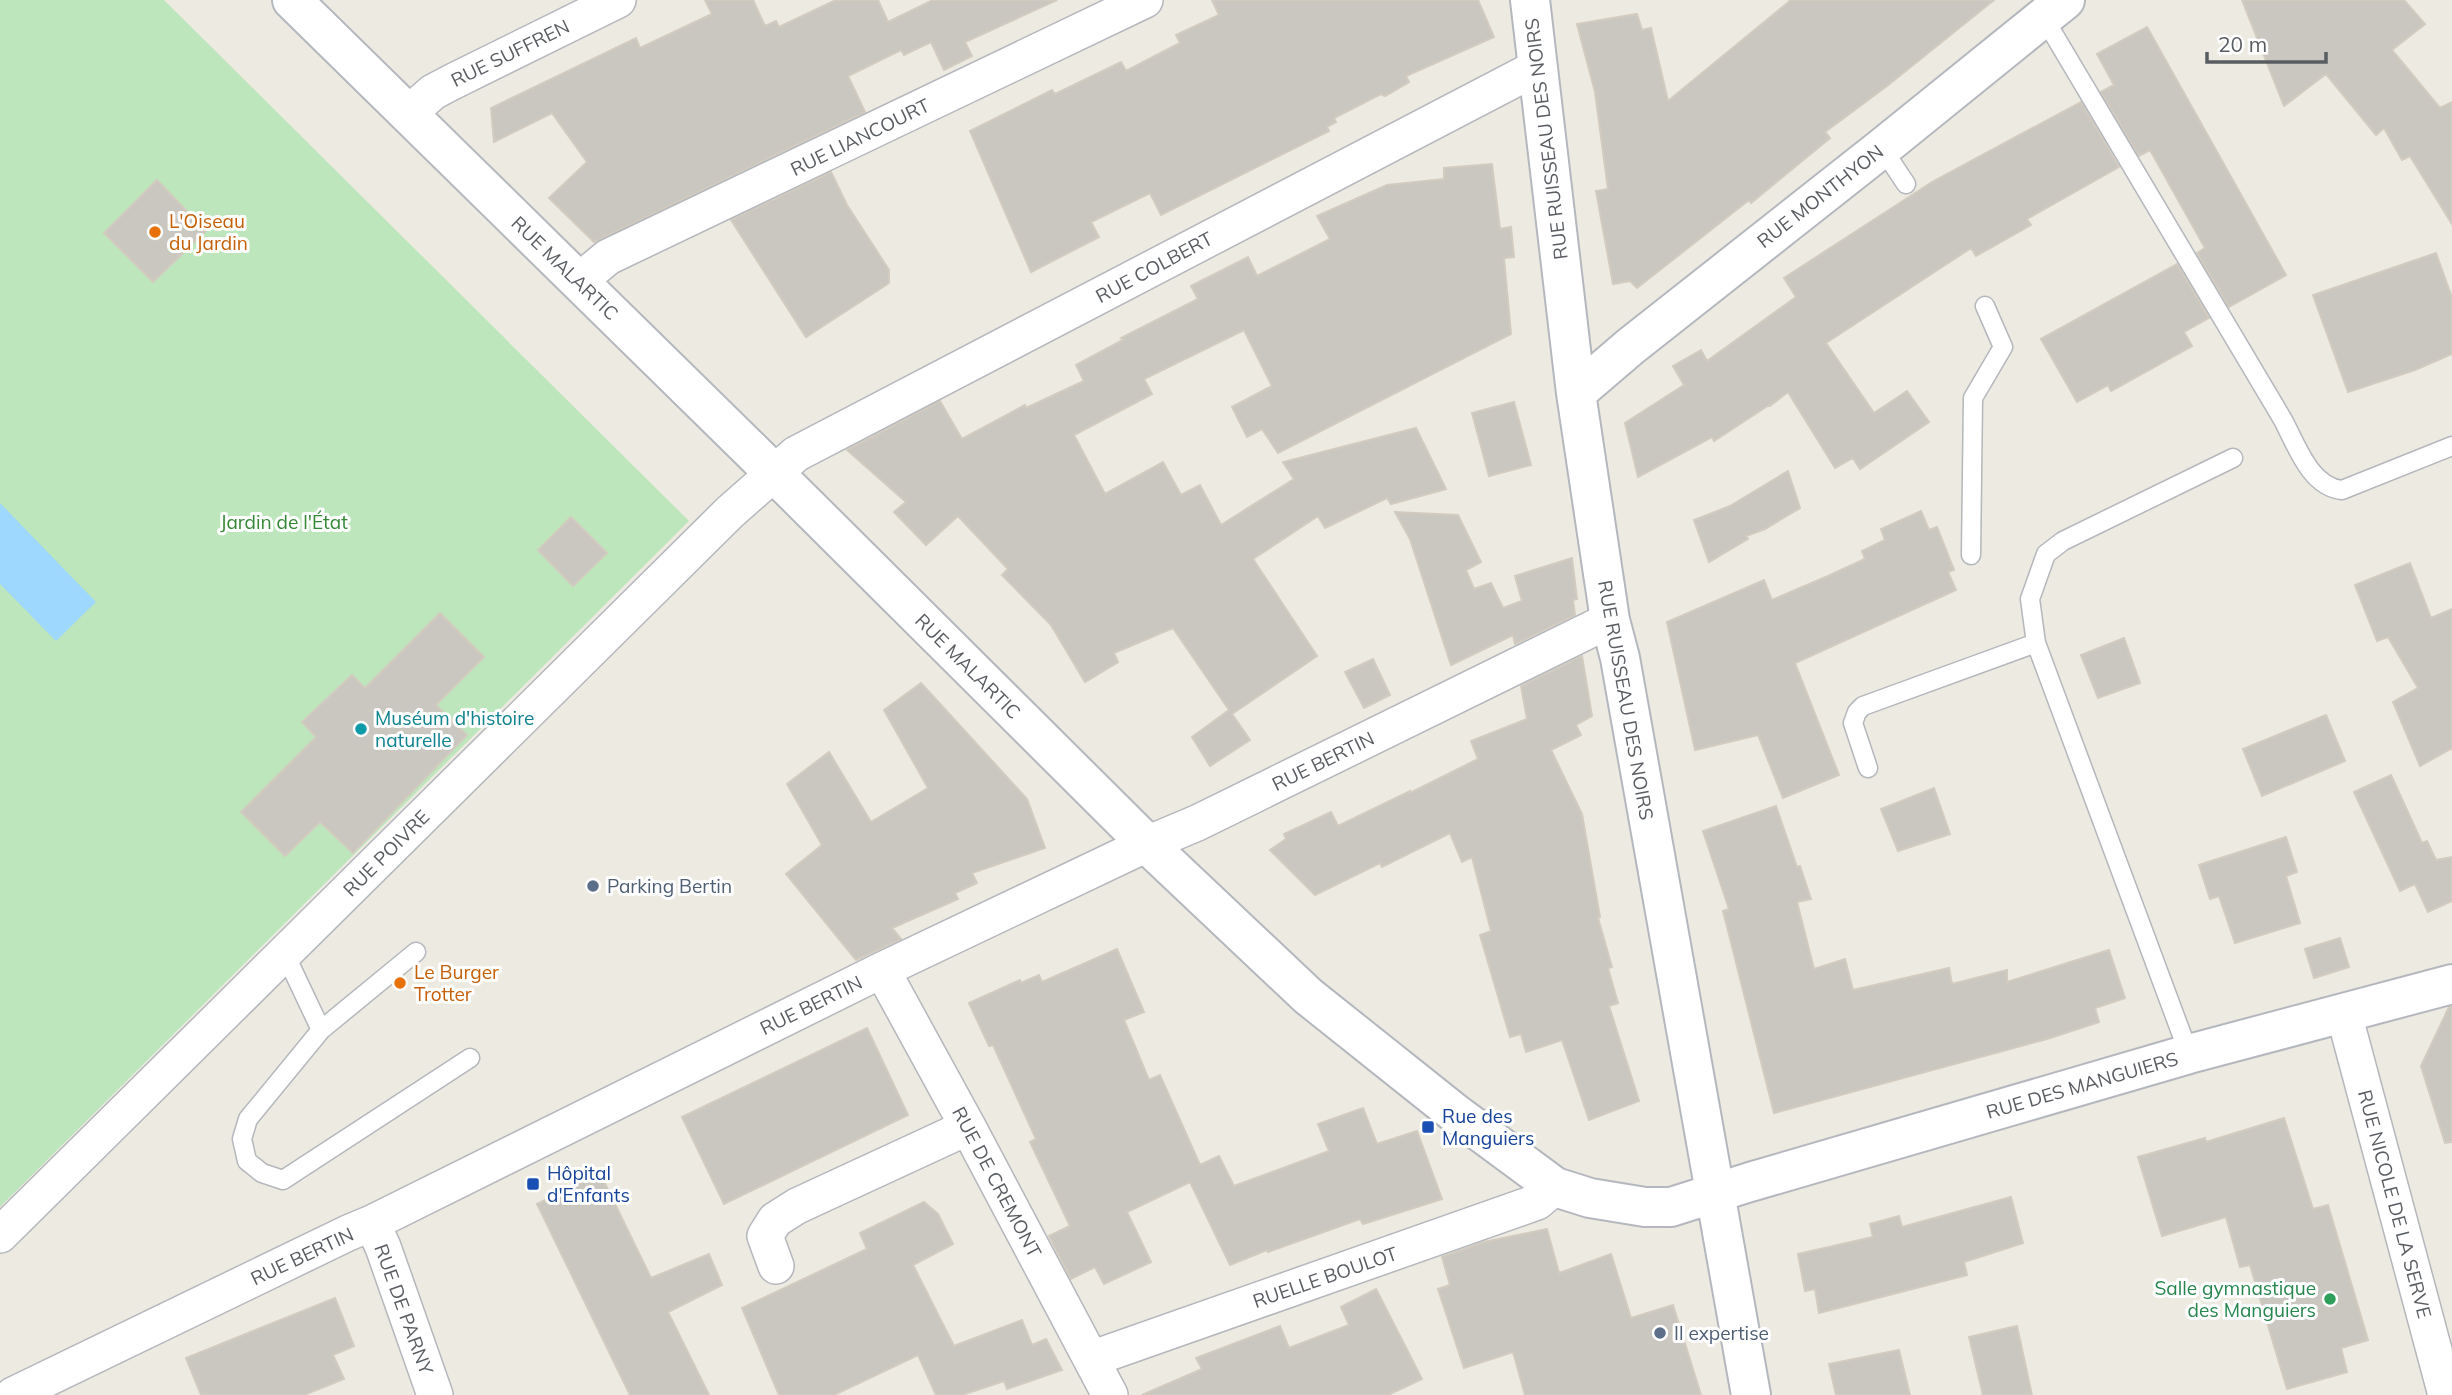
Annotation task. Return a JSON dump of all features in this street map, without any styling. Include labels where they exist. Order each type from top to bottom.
[{"type":"street","name":"RUE MALARTIC","points":[[292,0],[774,472],[1146,844],[1308,996],[1456,1114],[1555,1187],[1590,1198],[1645,1207],[1671,1207],[1714,1195]]},
{"type":"street","name":"RUE SUFFREN","points":[[408,114],[433,92],[618,0]]},
{"type":"street","name":"RUE LIANCOURT","points":[[579,281],[608,257],[1145,0]]},
{"type":"street","name":"RUE RUISSEAU DES NOIRS","points":[[1530,0],[1576,393],[1610,620],[1622,671],[1751,1395]]},
{"type":"street","name":"RUE MONTHYON","points":[[1576,393],[1630,345],[1882,148],[2054,9]]},
{"type":"street","name":"RUE COLBERT","points":[[774,472],[796,454],[1538,67]]},
{"type":"street","name":"RUE POIVRE","points":[[0,1235],[720,522],[774,472]]},
{"type":"street","name":"RUE BERTIN","points":[[13,1395],[372,1223],[882,970],[1146,844],[1197,823],[1610,620]]},
{"type":"street","name":"RUE DE CREMONT","points":[[882,970],[1110,1395]]},
{"type":"street","name":"RUE DES MANGUIERS","points":[[1714,1195],[1750,1182],[2189,1054],[2452,984]]},
{"type":"street","name":"RUE NICOLE DE LA SERVE","points":[[2344,1014],[2446,1395]]},
{"type":"street","points":[[776,1266],[765,1236],[775,1220],[797,1206],[968,1127]]},
{"type":"street","name":"RUELLE BOULOT","points":[[1091,1359],[1537,1202],[1555,1187]]},
{"type":"street","name":"RUE DE PARNY","points":[[372,1223],[435,1395]]},
{"type":"lane","points":[[2054,9],[2313,474],[2333,489],[2342,490],[2452,446]]},
{"type":"lane","points":[[1882,148],[1906,184]]},
{"type":"lane","points":[[1971,555],[1973,398],[2003,347],[1985,306]]},
{"type":"lane","points":[[2189,1054],[2036,643],[2029,599],[2046,554],[2063,541],[2233,458]]},
{"type":"lane","points":[[1868,768],[1853,723],[1857,712],[1863,706],[2036,643]]},
{"type":"lane","points":[[416,952],[321,1030],[248,1119],[243,1139],[247,1161],[262,1173],[283,1180],[470,1058]]},
{"type":"lane","points":[[285,954],[321,1030]]},
{"type":"green space","name":"Jardin de l'État","points":[[0,0],[164,0],[689,521],[0,1207]]},
{"type":"water","points":[[0,503],[96,602],[56,641],[0,584]]},
{"type":"building","points":[[705,0],[753,0],[765,26],[776,21],[779,27],[836,0],[878,0],[888,22],[933,0],[1057,0],[965,42],[972,56],[944,70],[931,42],[904,55],[901,50],[848,76],[865,112],[594,242],[549,198],[587,162],[552,113],[494,142],[491,108],[636,38],[640,48],[712,14]]},
{"type":"building","points":[[1212,0],[1478,0],[1494,37],[1406,76],[1409,82],[1385,96],[1381,94],[1334,118],[1336,122],[1327,127],[1329,131],[1161,215],[1150,193],[1091,222],[1099,237],[1031,272],[970,131],[1052,90],[1055,94],[1121,62],[1126,71],[1180,43],[1176,35],[1219,15]]},
{"type":"building","points":[[1791,0],[1994,0],[1825,132],[1830,138],[1751,203],[1749,200],[1637,288],[1630,281],[1613,284],[1596,191],[1608,189],[1595,92],[1577,24],[1637,14],[1642,30],[1651,28],[1668,101]]},
{"type":"building","points":[[2242,0],[2404,0],[2425,24],[2392,50],[2440,108],[2452,102],[2452,224],[2410,156],[2402,160],[2384,128],[2376,135],[2326,74],[2284,106]]},
{"type":"building","points":[[2147,27],[2286,275],[2229,307],[2197,253],[2205,248],[2150,150],[2139,156],[2101,92],[2114,85],[2097,54]]},
{"type":"building","points":[[2081,102],[2119,167],[2027,219],[2031,225],[1976,256],[1971,248],[1826,343],[1874,413],[1907,391],[1929,422],[1860,469],[1853,458],[1835,468],[1788,392],[1714,441],[1712,437],[1638,477],[1625,423],[1684,385],[1673,366],[1701,350],[1707,361],[1796,297],[1784,278],[1932,182]]},
{"type":"building","points":[[1492,164],[1500,229],[1511,227],[1514,257],[1504,258],[1511,334],[1278,453],[1262,429],[1247,437],[1232,407],[1272,386],[1244,330],[1144,379],[1152,394],[1074,435],[1105,494],[1163,462],[1181,495],[1200,485],[1221,525],[1294,479],[1283,462],[1416,428],[1446,489],[1391,504],[1387,498],[1325,528],[1318,516],[1253,559],[1317,656],[1232,714],[1250,740],[1210,766],[1192,737],[1229,710],[1173,628],[1114,653],[1118,662],[1085,682],[1051,625],[1002,575],[1008,569],[958,516],[926,545],[894,512],[906,502],[847,450],[940,401],[962,439],[1025,405],[1026,408],[1084,381],[1076,365],[1123,340],[1121,338],[1198,299],[1191,286],[1248,257],[1257,276],[1330,239],[1317,216],[1387,185],[1444,179],[1444,168]]},
{"type":"building","points":[[831,172],[847,205],[889,270],[889,283],[806,337],[731,220]]},
{"type":"building","name":"L'Oiseau du Jardin","points":[[157,180],[206,231],[153,282],[104,233]]},
{"type":"building","points":[[2436,253],[2452,298],[2452,354],[2415,370],[2348,392],[2313,295]]},
{"type":"building","points":[[2177,264],[2209,318],[2184,332],[2192,346],[2111,391],[2108,385],[2077,402],[2041,339]]},
{"type":"building","points":[[1514,402],[1531,465],[1489,476],[1472,413]]},
{"type":"building","points":[[1788,471],[1800,508],[1765,529],[1746,536],[1748,539],[1709,562],[1694,520],[1730,506]]},
{"type":"building","points":[[1921,511],[1929,530],[1937,527],[1954,570],[1948,572],[1956,590],[1795,663],[1839,775],[1783,798],[1758,735],[1695,750],[1667,622],[1764,580],[1772,600],[1828,576],[1865,559],[1862,551],[1885,540],[1881,529]]},
{"type":"building","points":[[1395,512],[1458,515],[1481,562],[1466,570],[1474,589],[1491,583],[1503,608],[1522,601],[1515,576],[1572,558],[1577,599],[1573,600],[1575,615],[1515,644],[1513,635],[1451,665],[1410,539]]},
{"type":"building","points":[[571,517],[607,553],[573,586],[538,550]]},
{"type":"building","points":[[2410,563],[2431,618],[2452,609],[2452,748],[2420,766],[2393,702],[2418,688],[2388,637],[2377,641],[2355,585]]},
{"type":"building","name":"Muséum d'histoire naturelle","points":[[440,613],[484,657],[436,705],[467,735],[353,853],[320,822],[285,856],[241,812],[316,737],[302,722],[352,675],[365,688]]},
{"type":"building","points":[[2124,638],[2140,683],[2098,698],[2081,655]]},
{"type":"building","points":[[1582,656],[1592,716],[1576,725],[1581,735],[1551,750],[1582,814],[1600,917],[1598,918],[1612,967],[1608,968],[1618,1003],[1609,1006],[1639,1101],[1589,1120],[1562,1040],[1526,1052],[1521,1034],[1510,1037],[1480,935],[1491,931],[1472,857],[1462,862],[1450,833],[1382,867],[1380,863],[1315,895],[1270,850],[1286,839],[1284,834],[1331,812],[1338,826],[1478,759],[1471,741],[1527,719],[1521,686]]},
{"type":"building","points":[[1373,659],[1390,695],[1364,708],[1345,672]]},
{"type":"building","points":[[921,683],[1027,799],[1045,848],[972,873],[977,883],[955,893],[958,899],[892,928],[901,939],[856,960],[786,874],[822,845],[787,784],[829,752],[871,822],[928,788],[884,710]]},
{"type":"building","points":[[2326,715],[2345,761],[2262,796],[2243,749]]},
{"type":"building","points":[[2391,775],[2422,843],[2427,841],[2436,860],[2452,857],[2452,901],[2428,912],[2415,884],[2400,891],[2354,792]]},
{"type":"building","points":[[1934,788],[1950,834],[1898,851],[1881,809]]},
{"type":"building","points":[[1776,806],[1811,899],[1797,902],[1814,969],[1845,959],[1853,990],[1949,968],[1952,984],[2007,970],[2007,982],[2109,950],[2125,998],[2095,1008],[2099,1022],[2047,1039],[1774,1113],[1723,911],[1729,909],[1703,831]]},
{"type":"building","points":[[2286,837],[2297,872],[2286,876],[2300,923],[2235,943],[2219,896],[2210,899],[2199,865]]},
{"type":"building","points":[[2340,938],[2349,967],[2314,978],[2305,949]]},
{"type":"building","points":[[1117,949],[1144,1012],[1124,1020],[1149,1080],[1160,1075],[1200,1165],[1219,1156],[1234,1186],[1329,1151],[1318,1124],[1363,1108],[1377,1144],[1417,1131],[1442,1199],[1363,1224],[1360,1219],[1230,1265],[1190,1182],[1127,1212],[1151,1262],[1104,1284],[1095,1267],[1071,1279],[1049,1236],[1070,1226],[1030,1142],[1036,1139],[993,1045],[989,1046],[969,1003],[1020,980],[1021,983],[1039,975],[1042,982]]},
{"type":"building","points":[[2449,1007],[2452,1007],[2452,1142],[2445,1143],[2421,1066]]},
{"type":"building","points":[[867,1028],[908,1115],[724,1204],[682,1117]]},
{"type":"building","points":[[2284,1118],[2313,1209],[2328,1205],[2368,1340],[2341,1348],[2347,1372],[2287,1389],[2250,1265],[2240,1267],[2226,1217],[2162,1236],[2138,1157],[2205,1138],[2206,1142]]},
{"type":"building","points":[[600,1173],[651,1278],[709,1254],[722,1285],[668,1312],[709,1395],[630,1395],[537,1204]]},
{"type":"building","points":[[2011,1197],[2023,1243],[1964,1262],[1967,1275],[1819,1313],[1815,1289],[1805,1291],[1798,1254],[1873,1237],[1870,1224],[1899,1216],[1902,1227]]},
{"type":"building","points":[[924,1202],[938,1214],[953,1244],[913,1265],[954,1346],[1022,1320],[1032,1345],[1046,1339],[1062,1370],[1007,1389],[1004,1381],[962,1395],[936,1395],[918,1355],[834,1395],[779,1395],[742,1308],[867,1249],[860,1233]]},
{"type":"building","points":[[1547,1229],[1559,1273],[1611,1254],[1631,1318],[1673,1305],[1701,1395],[1525,1395],[1513,1352],[1464,1368],[1438,1289],[1450,1285],[1442,1257],[1484,1242]]},
{"type":"building","points":[[1376,1289],[1422,1379],[1388,1395],[1142,1395],[1202,1369],[1196,1358],[1280,1326],[1289,1348],[1349,1325],[1341,1307]]},
{"type":"building","points":[[335,1298],[354,1346],[333,1355],[344,1379],[304,1395],[201,1395],[186,1358]]},
{"type":"building","points":[[2017,1326],[2032,1395],[1983,1395],[1969,1337]]},
{"type":"building","points":[[1899,1350],[1910,1395],[1836,1395],[1829,1364]]},
{"type":"place","name":"L'Oiseau du Jardin","points":[[155,232]]},
{"type":"place","name":"Muséum d'histoire naturelle","points":[[361,729]]},
{"type":"place","name":"Parking Bertin","points":[[593,886]]},
{"type":"place","name":"Le Burger Trotter","points":[[400,983]]},
{"type":"place","name":"Rue des Manguiers","points":[[1428,1127]]},
{"type":"place","name":"Hôpital d'Enfants","points":[[533,1184]]},
{"type":"place","name":"Salle gymnastique des Manguiers","points":[[2330,1299]]},
{"type":"place","name":"Il expertise","points":[[1660,1333]]}]
